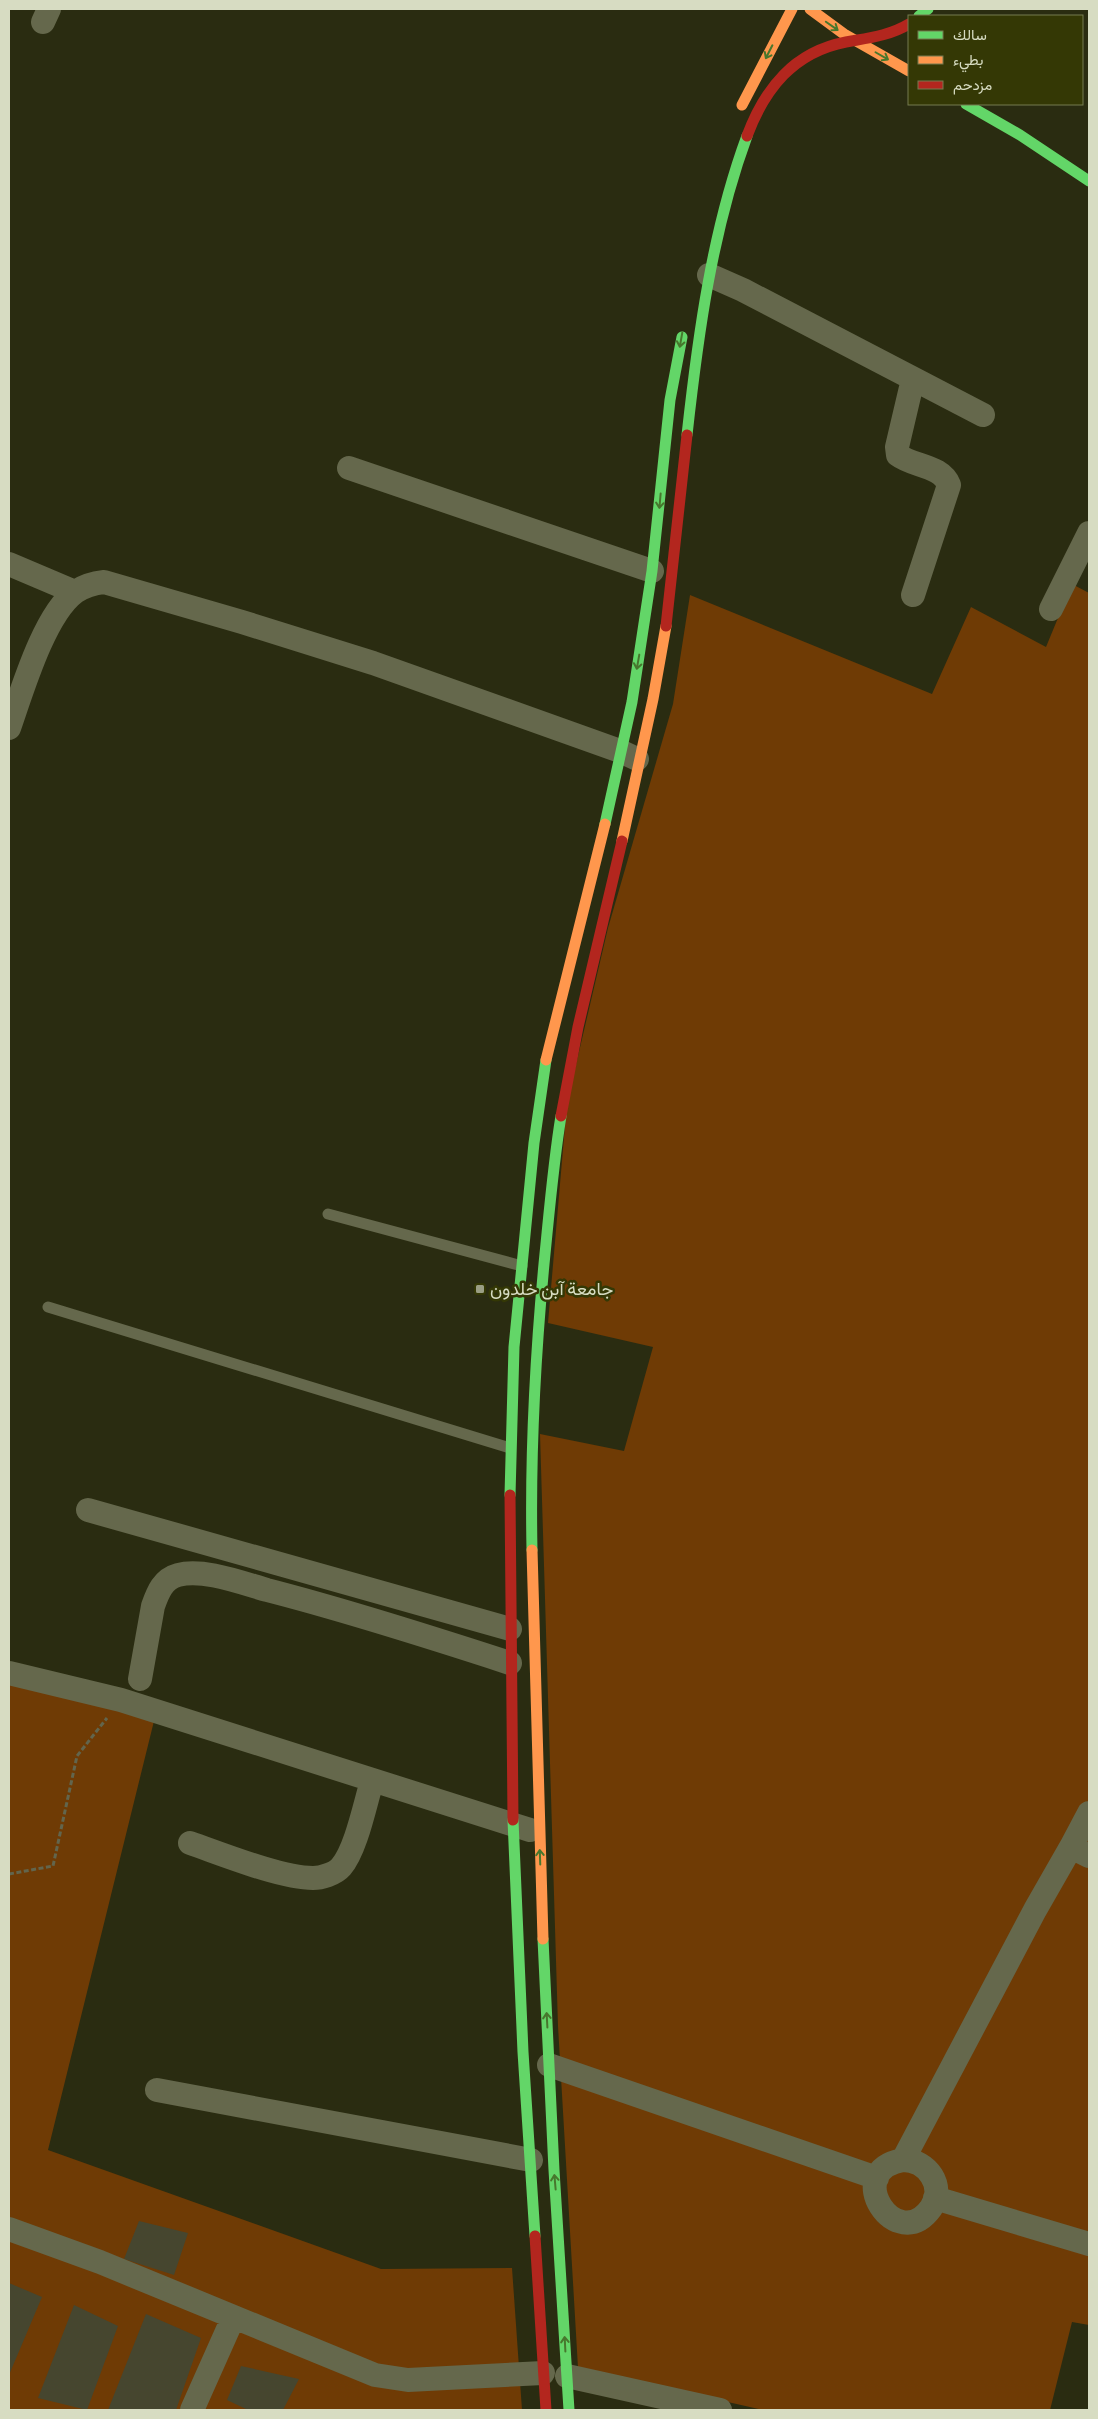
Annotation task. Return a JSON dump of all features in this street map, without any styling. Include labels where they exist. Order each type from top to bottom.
[{"type":"main road","points":[[738,115],[792,9]]},
{"type":"main road","points":[[810,9],[855,40],[908,70]]},
{"type":"main road","points":[[546,2410],[521,2023],[513,1825],[510,1664],[510,1448],[514,1347],[534,1143],[544,1065],[609,808],[654,699],[669,605],[699,329],[719,230],[748,130],[770,88],[782,72],[801,58],[815,51],[855,40],[887,36],[908,25]]},
{"type":"main road","points":[[968,105],[1020,135],[1089,181]]},
{"type":"main road","points":[[983,105],[1020,135]]},
{"type":"main road","points":[[569,2410],[549,2065],[539,1833],[531,1428],[550,1194],[568,1077],[592,965],[630,756],[632,702],[652,571],[670,400],[684,324]]},
{"type":"street","points":[[709,275],[743,290],[983,415]]},
{"type":"street","points":[[913,379],[898,447],[898,455],[904,460],[938,472],[946,477],[949,484],[913,595]]},
{"type":"street","points":[[349,468],[652,571]]},
{"type":"street","points":[[1051,609],[1089,533]]},
{"type":"street","points":[[9,564],[75,592]]},
{"type":"street","points":[[9,724],[42,640],[54,617],[75,592],[92,583],[104,582],[233,619],[373,663],[630,756]]},
{"type":"street","points":[[88,1510],[510,1629]]},
{"type":"street","points":[[140,1679],[153,1606],[157,1594],[167,1580],[177,1575],[193,1573],[222,1578],[326,1605],[510,1664]]},
{"type":"street","points":[[9,1673],[121,1700],[539,1833]]},
{"type":"street","points":[[190,1843],[282,1872],[312,1878],[324,1876],[340,1869],[349,1856],[372,1781]]},
{"type":"street","points":[[902,2160],[1035,1910],[1080,1852],[1089,1813]]},
{"type":"street","points":[[549,2065],[877,2178]]},
{"type":"street","points":[[157,2090],[531,2160]]},
{"type":"street","points":[[902,2160],[917,2162],[929,2171],[935,2184],[935,2198],[929,2211],[923,2216],[910,2221],[896,2220],[879,2207],[875,2193],[877,2178],[887,2166],[902,2160]]},
{"type":"street","points":[[935,2198],[1089,2244]]},
{"type":"street","points":[[9,2229],[100,2262],[375,2375],[408,2380],[543,2373]]},
{"type":"street","points":[[192,2410],[233,2318]]},
{"type":"street","points":[[567,2376],[720,2410]]},
{"type":"lane","points":[[328,1214],[522,1266]]},
{"type":"lane","points":[[48,1306],[510,1448]]},
{"type":"path","points":[[9,1874],[53,1866],[77,1756],[121,1700]]},
{"type":"shaded area","points":[[1072,584],[1089,593],[1089,2325],[1072,2322],[1050,2410],[763,2410],[578,2368],[558,2026],[540,1434],[624,1451],[653,1347],[548,1323],[567,1103],[608,928],[673,704],[690,595],[932,694],[971,607],[1046,647]]},
{"type":"shaded area","points":[[9,1676],[154,1721],[48,2150],[381,2269],[512,2268],[522,2410],[9,2410]]},
{"type":"building","points":[[139,2221],[188,2233],[174,2275],[124,2259]]},
{"type":"building","points":[[9,2283],[42,2297],[9,2375]]},
{"type":"building","points":[[74,2305],[118,2326],[87,2410],[38,2398]]},
{"type":"building","points":[[146,2314],[201,2338],[176,2410],[108,2410]]},
{"type":"building","points":[[241,2366],[299,2379],[283,2410],[248,2410],[227,2400]]},
{"type":"traffic: fast","points":[[920,15],[928,9]]},
{"type":"traffic: fast","points":[[968,105],[1020,135],[1089,181]]},
{"type":"traffic: fast","points":[[687,435],[696,359],[708,284],[724,209],[747,136]]},
{"type":"traffic: fast","points":[[605,824],[632,702],[652,571],[670,400],[682,337]]},
{"type":"traffic: fast","points":[[510,1495],[514,1347],[534,1143],[546,1060]]},
{"type":"traffic: fast","points":[[532,1550],[534,1407],[538,1336],[551,1190],[561,1116]]},
{"type":"traffic: fast","points":[[513,1820],[523,2052],[535,2236]]},
{"type":"traffic: fast","points":[[543,1939],[554,2170],[569,2410]]},
{"type":"traffic: slow","points":[[742,105],[792,9]]},
{"type":"traffic: slow","points":[[810,9],[844,34],[908,70]]},
{"type":"traffic: slow","points":[[622,841],[653,699],[666,626]]},
{"type":"traffic: slow","points":[[546,1060],[605,824]]},
{"type":"traffic: slow","points":[[532,1550],[543,1939]]},
{"type":"traffic: jam","points":[[747,136],[763,102],[784,75],[797,63],[811,54],[828,47],[886,34],[908,24]]},
{"type":"traffic: jam","points":[[666,626],[687,435]]},
{"type":"traffic: jam","points":[[561,1116],[578,1027],[622,841]]},
{"type":"traffic: jam","points":[[510,1495],[513,1820]]},
{"type":"traffic: jam","points":[[535,2236],[546,2410]]},
{"type":"place","name":"جامعة آبن خلدون","points":[[480,1289]]}]
